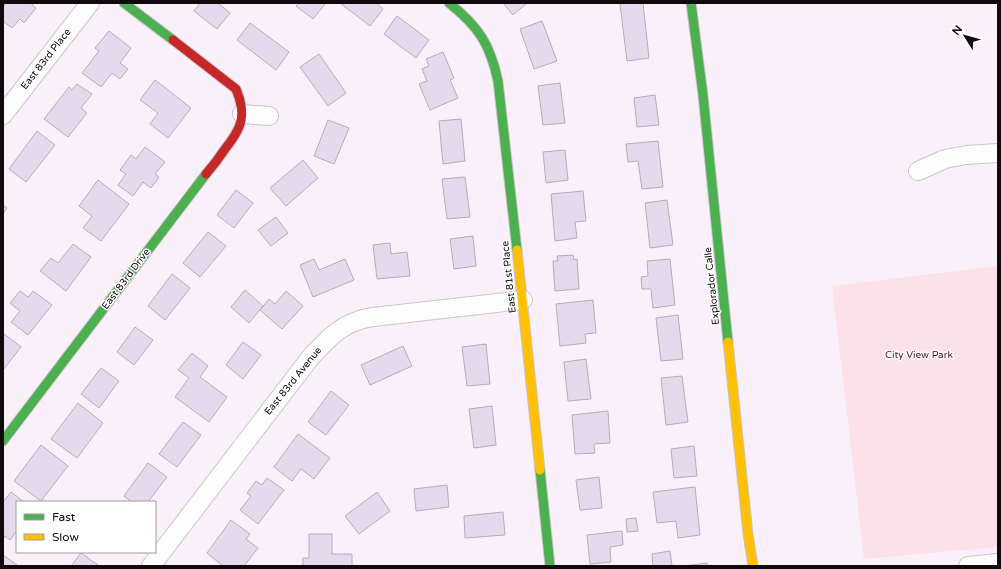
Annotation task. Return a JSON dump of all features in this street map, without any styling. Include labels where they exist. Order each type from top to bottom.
[{"type":"street","name":"East 83rd Place","points":[[3,115],[90,3]]},
{"type":"street","name":"East 83rd Drive","points":[[3,441],[235,137],[241,123],[242,114],[240,98],[236,89],[124,3]]},
{"type":"street","name":"East 81st Place","points":[[449,3],[474,24],[489,48],[495,63],[523,300],[550,566]]},
{"type":"street","name":"Explorador Calle","points":[[691,3],[704,102],[748,534],[753,566]]},
{"type":"street","points":[[242,114],[269,116]]},
{"type":"street","points":[[918,171],[944,159],[966,155],[998,153]]},
{"type":"street","name":"East 83rd Avenue","points":[[151,566],[310,358],[332,335],[345,326],[373,317],[523,300]]},
{"type":"street","points":[[968,566],[998,562]]},
{"type":"green space","name":"City View Park","points":[[998,266],[998,547],[864,559],[832,286]]},
{"type":"building","points":[[3,3],[33,3],[32,5],[36,8],[24,23],[20,19],[12,28],[3,21],[3,7],[5,5]]},
{"type":"building","points":[[200,3],[218,3],[230,13],[217,29],[194,11]]},
{"type":"building","points":[[299,3],[326,3],[313,19],[296,6]]},
{"type":"building","points":[[340,3],[376,3],[383,9],[370,26]]},
{"type":"building","points":[[503,3],[527,3],[513,15]]},
{"type":"building","points":[[643,3],[649,58],[627,61],[620,4]]},
{"type":"building","points":[[397,16],[429,40],[416,58],[384,34]]},
{"type":"building","points":[[542,21],[557,61],[534,69],[520,29]]},
{"type":"building","points":[[250,23],[289,52],[276,70],[237,40]]},
{"type":"building","points":[[109,31],[131,48],[120,63],[128,69],[120,79],[112,73],[101,87],[82,73],[99,51],[95,48]]},
{"type":"building","points":[[443,52],[454,78],[450,80],[458,98],[430,110],[419,84],[427,81],[422,69],[429,66],[426,59]]},
{"type":"building","points":[[319,54],[346,93],[328,106],[300,67]]},
{"type":"building","points":[[155,80],[191,108],[168,138],[150,124],[158,113],[140,100]]},
{"type":"building","points":[[560,83],[565,123],[543,125],[538,86]]},
{"type":"building","points":[[77,84],[92,94],[81,108],[87,113],[68,137],[44,119],[69,87],[72,90]]},
{"type":"building","points":[[655,95],[659,125],[637,127],[634,98]]},
{"type":"building","points":[[461,119],[465,161],[443,164],[439,121]]},
{"type":"building","points":[[328,120],[349,128],[334,164],[314,156]]},
{"type":"building","points":[[37,131],[55,145],[26,182],[9,169]]},
{"type":"building","points":[[658,141],[663,187],[642,189],[638,161],[628,162],[626,144]]},
{"type":"building","points":[[145,147],[165,162],[155,174],[159,177],[151,188],[143,182],[133,196],[118,185],[126,174],[120,170],[131,155],[136,159]]},
{"type":"building","points":[[565,150],[568,180],[546,183],[543,152]]},
{"type":"building","points":[[303,160],[318,178],[286,206],[270,188]]},
{"type":"building","points":[[465,177],[470,217],[447,219],[442,179]]},
{"type":"building","points":[[98,180],[129,204],[101,241],[83,228],[92,216],[79,206]]},
{"type":"building","points":[[236,190],[253,203],[234,228],[217,215]]},
{"type":"building","points":[[583,191],[586,221],[575,222],[577,238],[555,241],[551,194]]},
{"type":"building","points":[[667,200],[673,245],[650,248],[645,203]]},
{"type":"building","points":[[3,205],[7,208],[3,214]]},
{"type":"building","points":[[276,217],[288,233],[271,246],[258,230]]},
{"type":"building","points":[[208,232],[226,246],[200,277],[183,263]]},
{"type":"building","points":[[473,236],[476,266],[454,269],[450,239]]},
{"type":"building","points":[[390,243],[391,254],[407,252],[410,276],[377,279],[373,245]]},
{"type":"building","points":[[73,244],[91,257],[66,291],[40,271],[51,258],[58,263]]},
{"type":"building","points":[[573,255],[574,260],[577,259],[579,289],[555,291],[553,261],[558,261],[557,256]]},
{"type":"building","points":[[314,259],[319,270],[345,259],[354,280],[313,297],[300,265]]},
{"type":"building","points":[[670,259],[675,305],[653,308],[651,289],[642,289],[641,277],[648,276],[647,261]]},
{"type":"building","points":[[172,274],[190,288],[165,320],[148,306]]},
{"type":"building","points":[[245,290],[263,306],[249,323],[231,307]]},
{"type":"building","points":[[20,291],[28,297],[33,291],[52,305],[28,335],[11,322],[20,311],[10,303]]},
{"type":"building","points":[[286,291],[303,306],[282,329],[260,310],[269,299],[275,304]]},
{"type":"building","points":[[593,300],[596,333],[585,334],[586,343],[560,346],[556,304]]},
{"type":"building","points":[[678,315],[683,359],[661,361],[656,318]]},
{"type":"building","points":[[135,327],[153,340],[134,365],[117,352]]},
{"type":"building","points":[[3,333],[21,347],[3,370]]},
{"type":"building","points":[[243,342],[261,355],[243,379],[226,365]]},
{"type":"building","points":[[486,344],[490,384],[467,386],[462,347]]},
{"type":"building","points":[[403,346],[412,366],[370,385],[361,365]]},
{"type":"building","points":[[192,353],[208,366],[200,377],[227,397],[209,422],[175,397],[189,378],[178,370]]},
{"type":"building","points":[[586,359],[591,399],[568,401],[564,362]]},
{"type":"building","points":[[101,368],[119,381],[99,408],[81,394]]},
{"type":"building","points":[[682,376],[688,422],[666,425],[661,378]]},
{"type":"building","points":[[331,391],[349,405],[326,435],[308,422]]},
{"type":"building","points":[[78,403],[103,423],[77,458],[51,439]]},
{"type":"building","points":[[492,406],[496,445],[474,448],[469,409]]},
{"type":"building","points":[[608,411],[610,443],[594,444],[595,453],[575,454],[572,415]]},
{"type":"building","points":[[183,422],[201,435],[177,467],[159,454]]},
{"type":"building","points":[[298,434],[330,458],[314,479],[301,469],[292,481],[274,467]]},
{"type":"building","points":[[41,445],[68,466],[41,501],[14,481]]},
{"type":"building","points":[[694,446],[697,476],[674,478],[671,449]]},
{"type":"building","points":[[148,463],[167,477],[149,501],[131,501],[124,496]]},
{"type":"building","points":[[599,477],[602,508],[580,510],[576,480]]},
{"type":"building","points":[[267,478],[284,490],[258,524],[240,510],[251,496],[247,493],[256,481],[262,485]]},
{"type":"building","points":[[447,485],[449,507],[416,511],[414,489]]},
{"type":"building","points":[[695,487],[700,535],[678,538],[676,521],[657,523],[653,492]]},
{"type":"building","points":[[11,492],[23,501],[16,501],[16,532],[10,540],[5,536],[3,540],[3,502]]},
{"type":"building","points":[[377,492],[390,511],[359,534],[345,516]]},
{"type":"building","points":[[503,512],[505,535],[465,538],[464,516]]},
{"type":"building","points":[[636,518],[638,531],[627,532],[626,519]]},
{"type":"building","points":[[231,520],[250,534],[246,539],[258,548],[244,566],[223,566],[207,553]]},
{"type":"building","points":[[622,531],[623,545],[610,547],[611,562],[590,564],[587,535]]},
{"type":"building","points":[[309,534],[332,534],[332,554],[352,554],[352,566],[303,566],[303,558],[309,558]]},
{"type":"building","points":[[670,551],[672,566],[653,566],[652,554]]},
{"type":"building","points":[[81,553],[98,565],[98,566],[71,566]]},
{"type":"building","points":[[3,555],[17,565],[3,566]]},
{"type":"building","points":[[707,563],[707,566],[683,566]]},
{"type":"traffic: fast","points":[[124,3],[173,40]]},
{"type":"traffic: fast","points":[[449,3],[476,28],[487,46],[495,68],[498,81],[517,250]]},
{"type":"traffic: fast","points":[[691,3],[703,95],[728,342]]},
{"type":"traffic: fast","points":[[3,441],[206,174]]},
{"type":"traffic: fast","points":[[540,470],[550,566]]},
{"type":"traffic: slow","points":[[517,250],[540,470]]},
{"type":"traffic: slow","points":[[728,342],[748,534],[753,566]]},
{"type":"traffic: jam","points":[[173,40],[236,89],[241,106],[242,114],[239,128],[206,174]]}]
